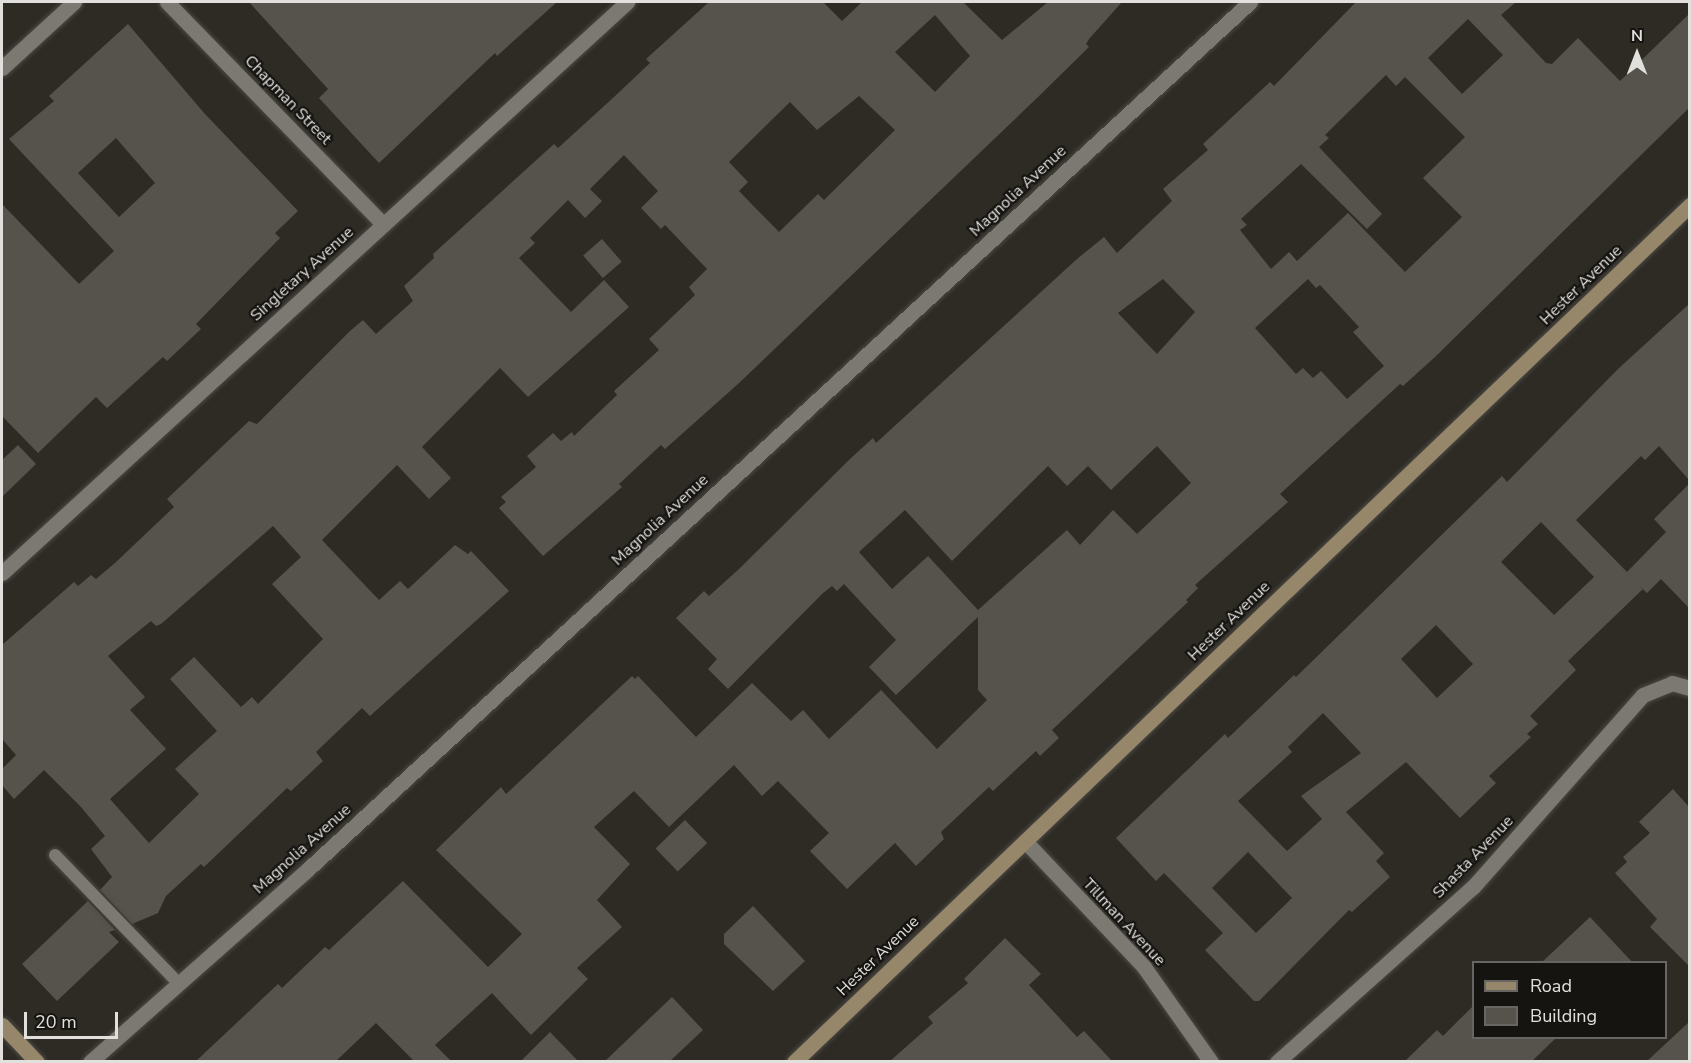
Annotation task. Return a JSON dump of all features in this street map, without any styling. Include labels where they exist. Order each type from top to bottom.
[{"type":"street","points":[[2,68],[74,2]]},
{"type":"street","name":"Chapman Street","points":[[167,2],[383,224]]},
{"type":"street","name":"Singletary Avenue","points":[[2,573],[627,2]]},
{"type":"street","name":"Magnolia Avenue","points":[[90,1062],[316,861],[1250,2]]},
{"type":"street","name":"Hester Avenue","points":[[794,1062],[1689,205]]},
{"type":"street","name":"Shasta Avenue","points":[[1277,1062],[1473,887],[1643,695],[1672,683],[1689,688]]},
{"type":"street","name":"Tillman Avenue","points":[[1024,842],[1144,967],[1211,1062]]},
{"type":"street","points":[[2,1025],[37,1062]]},
{"type":"lane","points":[[55,855],[178,983]]},
{"type":"building","points":[[249,2],[557,2],[497,56],[495,53],[379,163],[319,98],[328,89]]},
{"type":"building","points":[[709,2],[823,2],[842,21],[862,2],[963,2],[1002,40],[1048,2],[1122,2],[1089,39],[1086,44],[1089,47],[1037,98],[738,384],[665,449],[661,445],[619,484],[622,487],[543,556],[499,508],[506,502],[501,497],[536,467],[527,456],[553,433],[561,441],[572,432],[574,436],[617,395],[614,391],[659,350],[649,339],[695,295],[689,287],[707,269],[665,225],[661,229],[641,208],[658,191],[624,155],[590,189],[602,201],[585,218],[568,200],[530,238],[535,243],[519,258],[571,312],[604,280],[629,307],[528,397],[500,368],[422,447],[451,478],[429,499],[397,465],[322,540],[379,600],[400,581],[408,589],[455,545],[468,554],[471,551],[509,591],[370,716],[362,708],[316,752],[323,761],[291,791],[287,788],[204,867],[201,864],[166,896],[158,913],[132,924],[100,890],[112,877],[91,849],[105,836],[81,807],[44,770],[14,799],[2,785],[2,769],[16,755],[2,739],[2,645],[74,582],[78,586],[91,575],[96,579],[116,562],[174,507],[167,499],[249,421],[257,424],[363,320],[376,334],[413,301],[404,286],[434,258],[433,254],[554,144],[558,148],[614,97],[650,63],[646,59]],"holes":[[[935,15],[970,56],[935,92],[895,52]],[[859,96],[895,130],[824,200],[818,194],[779,232],[739,191],[748,182],[729,162],[790,102],[817,130]],[[273,526],[301,557],[272,584],[323,639],[258,704],[252,697],[241,707],[194,657],[170,679],[217,731],[175,769],[199,794],[149,843],[110,799],[166,749],[130,710],[145,697],[108,656],[151,621],[156,626]]]},
{"type":"building","points":[[1356,2],[1516,2],[1501,15],[1546,63],[1552,64],[1578,38],[1620,81],[1689,14],[1689,108],[1435,357],[1403,386],[1400,384],[1280,494],[1288,502],[1195,585],[1198,588],[1186,600],[1188,602],[1052,730],[1059,738],[1040,756],[1036,751],[993,791],[989,787],[941,832],[944,839],[916,866],[895,843],[847,889],[810,851],[829,833],[778,781],[762,796],[734,765],[669,827],[634,791],[594,827],[630,864],[597,900],[622,927],[577,968],[588,979],[531,1035],[492,993],[435,1045],[452,1062],[415,1062],[376,1023],[335,1062],[195,1062],[278,984],[282,988],[325,947],[329,950],[403,881],[488,967],[522,934],[436,850],[501,787],[506,794],[632,676],[635,679],[638,676],[696,737],[752,683],[791,721],[803,710],[829,739],[881,690],[937,749],[987,700],[978,690],[978,617],[896,695],[869,667],[896,640],[844,584],[837,591],[832,586],[822,594],[728,689],[708,669],[717,659],[676,618],[704,591],[709,596],[851,458],[873,438],[876,443],[1077,259],[1104,237],[1117,253],[1172,201],[1163,189],[1208,150],[1203,144],[1270,82],[1274,86]],"holes":[[[1468,19],[1503,55],[1462,94],[1428,58]],[[1386,75],[1396,86],[1405,77],[1465,137],[1423,178],[1462,217],[1405,272],[1348,213],[1297,261],[1289,252],[1271,269],[1240,230],[1247,225],[1241,219],[1301,164],[1367,229],[1382,214],[1319,147],[1329,138],[1325,135]],[[1163,279],[1195,312],[1157,354],[1118,313]],[[1308,279],[1316,288],[1320,285],[1359,327],[1353,332],[1384,366],[1347,399],[1321,371],[1313,378],[1303,368],[1296,374],[1255,328]],[[1157,446],[1191,483],[1137,534],[1113,510],[1080,545],[1067,530],[978,610],[928,556],[892,589],[859,552],[905,510],[952,561],[1048,466],[1067,486],[1088,466],[1111,490]]]},
{"type":"building","points":[[128,24],[205,114],[298,211],[275,233],[280,238],[196,324],[201,329],[167,361],[163,357],[107,408],[96,397],[38,453],[2,416],[2,204],[79,284],[114,251],[9,139],[54,101],[49,96]],"holes":[[[116,138],[155,183],[119,217],[78,173]]]},
{"type":"building","points":[[602,239],[622,262],[603,278],[583,255]]},
{"type":"building","points":[[1689,304],[1689,480],[1659,446],[1645,460],[1641,456],[1576,520],[1627,572],[1666,532],[1654,519],[1689,484],[1689,608],[1661,579],[1647,593],[1643,589],[1568,661],[1576,670],[1530,716],[1538,724],[1527,734],[1531,737],[1489,776],[1496,783],[1460,818],[1406,762],[1346,812],[1384,853],[1376,861],[1390,877],[1352,912],[1349,910],[1259,1001],[1254,1001],[1205,950],[1223,933],[1164,873],[1156,881],[1116,838],[1225,734],[1228,738],[1294,675],[1296,677],[1502,476],[1507,482],[1618,369]],"holes":[[[1541,522],[1594,577],[1554,615],[1501,562]],[[1436,625],[1473,664],[1437,698],[1401,659]],[[1323,713],[1361,753],[1301,796],[1322,819],[1287,851],[1238,801],[1292,752],[1288,747]],[[1248,852],[1292,898],[1256,933],[1212,888]]]},
{"type":"building","points":[[18,445],[36,464],[2,497],[2,460]]},
{"type":"building","points":[[1673,789],[1689,807],[1689,966],[1650,927],[1657,919],[1615,873],[1627,862],[1623,857],[1650,833],[1639,822]]},
{"type":"building","points":[[685,820],[707,843],[678,871],[656,848]]},
{"type":"building","points":[[88,901],[115,930],[109,932],[119,942],[57,1001],[22,964]]},
{"type":"building","points":[[753,906],[805,961],[773,991],[724,944],[724,934]]},
{"type":"building","points":[[1590,917],[1631,961],[1543,961]]},
{"type":"building","points":[[1005,938],[1041,974],[1029,985],[1077,1037],[1084,1031],[1113,1062],[889,1062],[933,1023],[928,1017],[968,983],[964,979]]},
{"type":"building","points":[[672,997],[703,1030],[669,1062],[604,1062]]},
{"type":"building","points":[[1472,1007],[1472,1039],[1555,1039],[1531,1062],[1404,1062],[1437,1030],[1443,1036]]},
{"type":"building","points":[[1689,1022],[1689,1062],[1646,1062]]},
{"type":"building","points":[[550,1032],[579,1062],[520,1062]]}]
